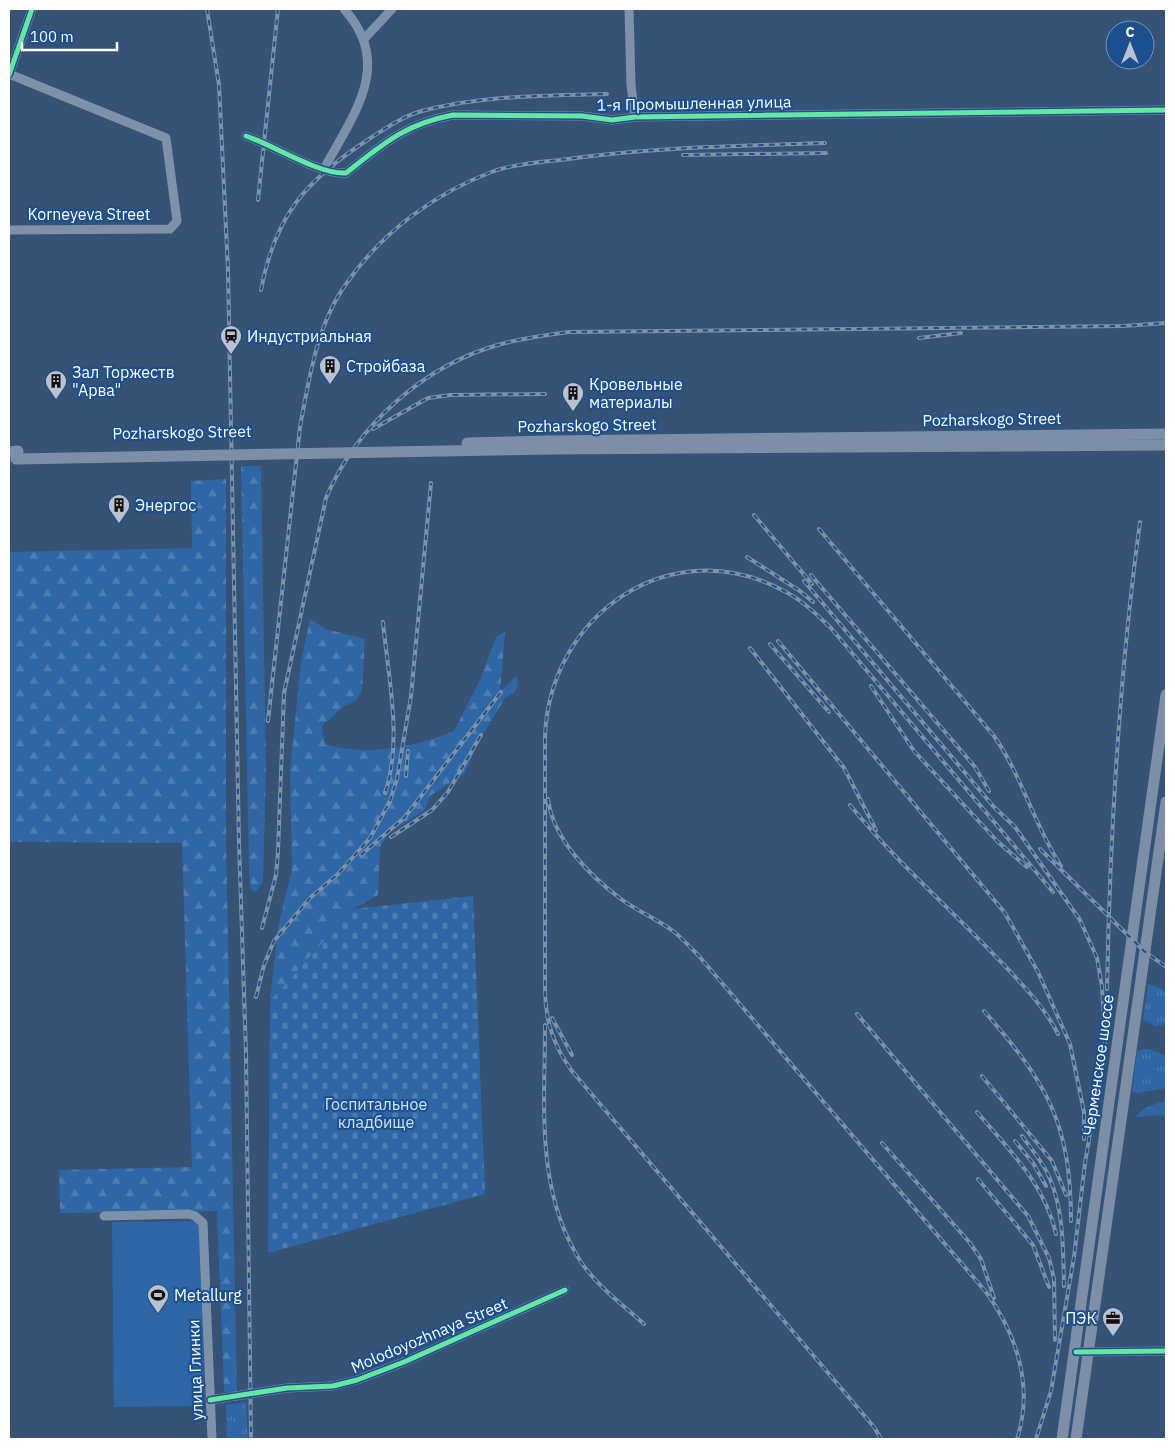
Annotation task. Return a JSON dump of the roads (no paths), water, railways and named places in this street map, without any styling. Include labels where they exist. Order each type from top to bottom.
[{"type":"main road","name":"Pozharskogo Street","points":[[13,455],[1166,434]]},
{"type":"main road","name":"Pozharskogo Street","points":[[548,445],[1166,445]]},
{"type":"main road","name":"Черменское шоссе","points":[[1062,1439],[1076,1352],[1166,695]]},
{"type":"main road","name":"Черменское шоссе","points":[[1076,1439],[1166,802]]},
{"type":"street","points":[[9,74],[32,9]]},
{"type":"street","points":[[324,170],[365,91],[369,70],[364,39],[344,9]]},
{"type":"street","points":[[364,39],[392,9]]},
{"type":"street","points":[[629,9],[631,85],[635,117]]},
{"type":"street","name":"Korneyeva Street","points":[[9,74],[166,138],[177,221],[170,229],[9,230]]},
{"type":"street","name":"1-я Промышленная улица","points":[[246,136],[324,170],[346,173],[394,135],[433,118],[446,116],[582,116],[612,120],[635,117],[1166,110]]},
{"type":"street","name":"улица Глинки","points":[[104,1216],[188,1214],[195,1216],[203,1223],[212,1439]]},
{"type":"street","name":"Molodoyozhnaya Street","points":[[210,1400],[287,1388],[333,1386],[357,1380],[404,1362],[565,1290]]},
{"type":"street","points":[[1076,1352],[1166,1351]]},
{"type":"railway","points":[[207,9],[219,85],[228,270],[239,843],[246,1053],[251,1439]]},
{"type":"railway","points":[[258,200],[278,9]]},
{"type":"railway","points":[[261,290],[275,241],[285,220],[297,202],[328,169],[347,154],[395,123],[422,111],[468,102],[514,97],[607,94]]},
{"type":"railway","points":[[268,721],[300,427],[311,371],[321,334],[336,300],[360,265],[376,247],[411,216],[431,203],[472,180],[503,168],[531,163],[632,152],[825,143]]},
{"type":"railway","points":[[683,155],[826,153]]},
{"type":"railway","points":[[262,928],[276,875],[284,693],[326,498],[339,471],[356,446],[396,402],[420,383],[446,367],[473,354],[501,344],[569,332],[1123,326],[1166,323]]},
{"type":"railway","points":[[919,338],[961,333]]},
{"type":"railway","points":[[373,429],[428,398],[451,395],[545,394]]},
{"type":"railway","points":[[256,997],[264,965],[274,941],[310,898],[338,874],[370,838],[390,801],[397,779],[411,696],[431,483]]},
{"type":"railway","points":[[754,515],[812,584]]},
{"type":"railway","points":[[1107,989],[1110,872],[1121,697],[1140,522]]},
{"type":"railway","points":[[819,529],[994,736],[1004,751],[1043,834],[1061,866]]},
{"type":"railway","points":[[747,557],[800,591],[813,602]]},
{"type":"railway","points":[[881,1439],[874,1427],[572,1071],[560,1052],[551,1032],[545,1000],[545,736],[552,692],[569,653],[593,620],[624,595],[660,578],[700,571],[741,575],[784,591],[803,603],[831,628],[1053,892]]},
{"type":"railway","points":[[811,575],[975,767],[989,791]]},
{"type":"railway","points":[[804,581],[993,806],[1015,827],[1080,920],[1097,958],[1102,987],[1105,1039],[1103,1058],[1085,1163],[1074,1257],[1051,1391],[1036,1439]]},
{"type":"railway","points":[[383,622],[394,730],[393,752],[385,793]]},
{"type":"railway","points":[[778,641],[1005,913],[1038,972],[1070,1044],[1084,1112],[1084,1139]]},
{"type":"railway","points":[[770,644],[829,712]]},
{"type":"railway","points":[[750,648],[844,768],[876,830]]},
{"type":"railway","points":[[871,686],[914,751],[998,842],[1027,867]]},
{"type":"railway","points":[[361,855],[405,817],[501,692]]},
{"type":"railway","points":[[391,837],[432,810],[448,792],[481,735]]},
{"type":"railway","points":[[406,776],[408,751]]},
{"type":"railway","points":[[548,799],[551,814],[557,828],[565,842],[586,868],[621,899],[673,931],[698,955],[986,1292],[1006,1326],[1020,1362],[1024,1400],[1022,1420],[1017,1439]]},
{"type":"railway","points":[[850,805],[886,846],[1025,987],[1046,1014],[1058,1034]]},
{"type":"railway","points":[[1040,849],[1144,951],[1166,967]]},
{"type":"railway","points":[[984,1011],[1024,1060],[1051,1106],[1060,1130],[1066,1157],[1070,1187],[1071,1221]]},
{"type":"railway","points":[[857,1014],[1028,1216],[1049,1258],[1054,1279],[1055,1340]]},
{"type":"railway","points":[[552,1018],[572,1055]]},
{"type":"railway","points":[[545,1025],[544,1116],[549,1177],[556,1206],[566,1235],[587,1271],[644,1324]]},
{"type":"railway","points":[[982,1076],[1052,1161],[1066,1195]]},
{"type":"railway","points":[[977,1112],[1035,1183],[1044,1199],[1056,1234]]},
{"type":"railway","points":[[1022,1136],[1038,1157],[1055,1192],[1062,1232],[1064,1286]]},
{"type":"railway","points":[[1015,1141],[1033,1163],[1046,1186]]},
{"type":"railway","points":[[882,1143],[970,1243],[981,1259],[994,1298]]},
{"type":"railway","points":[[978,1179],[1033,1245],[1049,1287]]},
{"type":"place","name":"Индустриальная","points":[[231,355]]},
{"type":"place","name":"Стройбаза","points":[[330,385]]},
{"type":"place","name":"Зал Торжеств \"Арва\"","points":[[56,400]]},
{"type":"place","name":"Кровельные материалы","points":[[573,412]]},
{"type":"place","name":"Энергос","points":[[119,524]]},
{"type":"place","name":"Metallurg","points":[[158,1314]]},
{"type":"place","name":"ПЭК","points":[[1113,1337]]},
{"type":"park label","name":"Госпитальное кладбище","points":[[376,1113]]}]
